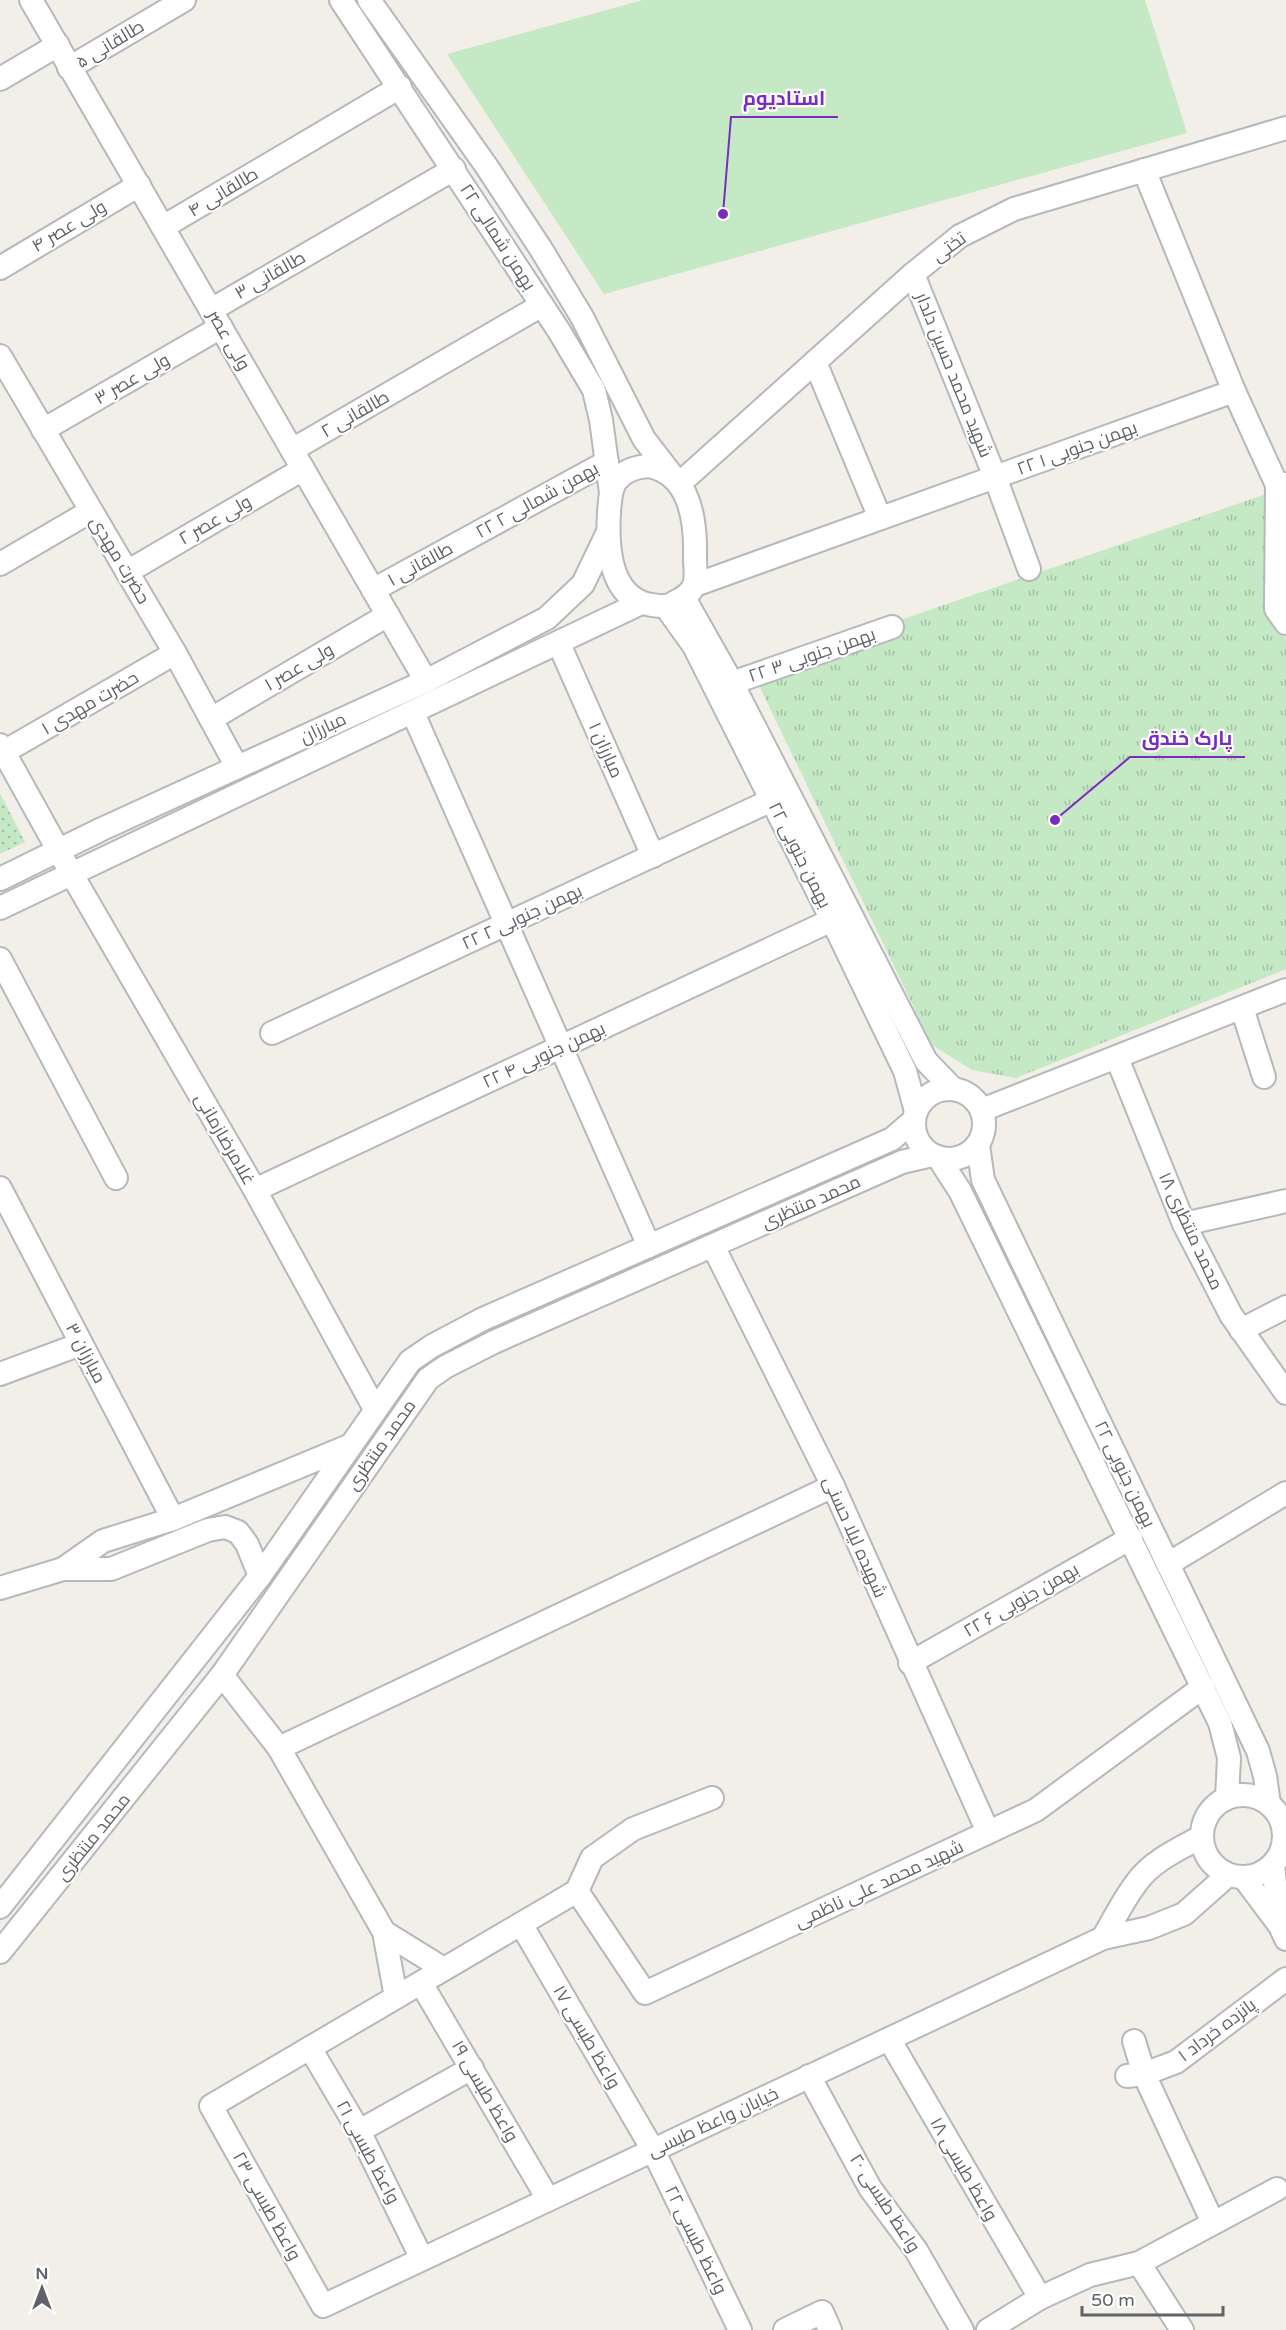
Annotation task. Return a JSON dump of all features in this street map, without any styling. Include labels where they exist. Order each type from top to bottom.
[{"type":"street","name":"ولی عصر","points":[[31,0],[426,681]]},
{"type":"street","name":"طالقانی ۵","points":[[69,68],[183,0]]},
{"type":"street","name":"۲۲ بهمن شمالی","points":[[341,0],[454,169],[594,390],[601,420],[611,493]]},
{"type":"street","name":"۲۲ بهمن شمالی","points":[[369,0],[487,167],[541,249],[582,317],[644,440],[675,479]]},
{"type":"street","points":[[0,79],[58,45]]},
{"type":"street","name":"طالقانی ۴","points":[[163,227],[400,87]]},
{"type":"street","name":"تختی","points":[[675,479],[815,362],[913,274],[960,236],[1014,209],[1286,128]]},
{"type":"street","name":"طالقانی ۳","points":[[216,318],[329,241],[454,169]]},
{"type":"street","points":[[1144,170],[1234,391],[1282,485],[1276,609],[1286,623]]},
{"type":"street","name":"ولی عصر ۴","points":[[0,268],[139,185]]},
{"type":"street","name":"شهید محمد حسین دلدار","points":[[913,274],[995,477],[1029,569]]},
{"type":"street","name":"طالقانی ۲","points":[[298,459],[417,378],[542,305]]},
{"type":"street","name":"ولی عصر ۳","points":[[44,430],[216,318]]},
{"type":"street","points":[[815,362],[880,518]]},
{"type":"street","name":"حضرت مهدی","points":[[3,367],[44,430],[175,653],[237,767]]},
{"type":"street","name":"۲۲ بهمن جنوبی ۱","points":[[682,596],[880,518],[1234,391]]},
{"type":"street","name":"ولی عصر ۲","points":[[127,572],[298,459]]},
{"type":"street","name":"۲۲ بهمن شمالی ۲","points":[[467,538],[606,462]]},
{"type":"street","points":[[636,467],[661,468],[675,479],[691,508],[696,534],[682,596],[641,603],[627,593],[614,572],[608,532],[611,493],[616,481],[625,472],[636,467]]},
{"type":"street","points":[[0,564],[91,511]]},
{"type":"street","name":"مبارزان","points":[[0,879],[426,681],[547,618],[583,584],[608,532]]},
{"type":"street","name":"طالقانی ۱","points":[[373,590],[467,538]]},
{"type":"street","name":"۲۲ بهمن جنوبی","points":[[682,596],[732,683],[926,1061],[953,1089]]},
{"type":"street","name":"۲۲ بهمن جنوبی","points":[[682,596],[694,646],[905,1071],[915,1116]]},
{"type":"street","name":"مبارزان","points":[[0,908],[560,644],[641,603]]},
{"type":"street","name":"ولی عصر ۱","points":[[210,719],[388,615]]},
{"type":"street","name":"۲۲ بهمن جنوبی ۳","points":[[732,683],[892,627]]},
{"type":"street","name":"مبارزان ۱","points":[[560,644],[652,856]]},
{"type":"street","name":"حضرت مهدی ۱","points":[[2,748],[175,653]]},
{"type":"street","points":[[412,713],[649,1246]]},
{"type":"street","name":"غلامرضازمانی","points":[[2,748],[71,873],[255,1190],[375,1409]]},
{"type":"street","name":"۲۲ بهمن جنوبی ۲","points":[[272,1033],[772,800]]},
{"type":"street","name":"۲۲ بهمن جنوبی ۴","points":[[255,1190],[832,920]]},
{"type":"street","points":[[0,959],[116,1178]]},
{"type":"street","points":[[982,1110],[1286,990]]},
{"type":"street","points":[[1242,1008],[1264,1077]]},
{"type":"street","name":"محمد منتظری ۱۸","points":[[1117,1058],[1184,1224],[1231,1315],[1286,1394]]},
{"type":"street","points":[[953,1089],[970,1096],[982,1110],[984,1128],[978,1145],[964,1156],[955,1159],[935,1156],[921,1146],[917,1138],[915,1116],[920,1103],[935,1092],[953,1089]]},
{"type":"street","name":"محمد منتظری","points":[[0,1907],[260,1576],[410,1361],[432,1346],[483,1319],[892,1139],[915,1116]]},
{"type":"street","name":"۲۲ بهمن جنوبی","points":[[978,1145],[983,1180],[1258,1751],[1277,1808]]},
{"type":"street","name":"۲۲ بهمن جنوبی","points":[[935,1156],[960,1191],[1220,1723],[1229,1758],[1227,1798]]},
{"type":"street","name":"محمد منتظری","points":[[0,1952],[222,1675],[428,1379],[494,1342],[902,1162],[935,1156]]},
{"type":"street","name":"مبارزان ۳","points":[[0,1188],[173,1519]]},
{"type":"street","points":[[1184,1224],[1286,1201]]},
{"type":"street","name":"شهیده لیلا حسنی","points":[[713,1246],[833,1486],[910,1663],[988,1832]]},
{"type":"street","points":[[1241,1330],[1286,1307]]},
{"type":"street","points":[[0,1374],[81,1344]]},
{"type":"street","points":[[1064,1403],[1085,1392]]},
{"type":"street","points":[[63,1569],[103,1541],[173,1519],[349,1446]]},
{"type":"street","points":[[279,1748],[833,1486]]},
{"type":"street","points":[[1168,1564],[1286,1493]]},
{"type":"street","points":[[0,1588],[63,1569],[111,1569],[208,1530],[225,1527],[238,1532],[247,1544],[260,1576]]},
{"type":"street","name":"۲۲ بهمن جنوبی ۶","points":[[910,1663],[1131,1538]]},
{"type":"street","points":[[222,1675],[279,1748],[384,1932],[396,1997]]},
{"type":"street","name":"شهید محمد علی ناظمی","points":[[577,1891],[645,1993],[1036,1810],[1203,1687]]},
{"type":"street","points":[[90,1793],[117,1808]]},
{"type":"street","points":[[1243,1795],[1259,1798],[1277,1808],[1282,1820],[1285,1836],[1280,1856],[1283,1933],[1236,1877],[1214,1866],[1205,1853],[1201,1837],[1204,1821],[1213,1808],[1227,1798],[1243,1795]]},
{"type":"street","points":[[310,2048],[577,1891],[592,1858],[633,1829],[712,1798]]},
{"type":"street","points":[[1103,1938],[1138,1880],[1161,1860],[1201,1837]]},
{"type":"street","points":[[1236,1877],[1260,1875],[1280,1856]]},
{"type":"street","name":"خیابان واعظ طبسی","points":[[323,2306],[1103,1938],[1149,1928],[1184,1914],[1236,1877]]},
{"type":"street","name":"واعظ طبسی ۱۷","points":[[521,1924],[652,2150]]},
{"type":"street","points":[[384,1932],[444,1969]]},
{"type":"street","name":"پانزده خرداد ۱","points":[[1135,2075],[1176,2062],[1286,1979]]},
{"type":"street","name":"واعظ طبسی ۱۹","points":[[421,1983],[549,2199]]},
{"type":"street","name":"واعظ طبسی ۱۸","points":[[889,2039],[1040,2298]]},
{"type":"street","points":[[1134,2041],[1135,2075],[1213,2223]]},
{"type":"street","name":"واعظ طبسی ۲۳","points":[[310,2048],[211,2106],[323,2306]]},
{"type":"street","name":"واعظ طبسی ۲۱","points":[[310,2048],[359,2131],[422,2259]]},
{"type":"street","points":[[359,2131],[472,2068]]},
{"type":"street","name":"واعظ طبسی ۲۰","points":[[809,2076],[870,2188],[916,2250],[962,2330]]},
{"type":"street","name":"واعظ طبسی ۲۲","points":[[652,2150],[740,2330]]},
{"type":"street","points":[[988,2330],[1040,2298],[1090,2275],[1139,2263],[1277,2189]]},
{"type":"street","points":[[1139,2263],[1182,2330]]},
{"type":"street","points":[[785,2330],[822,2312],[830,2330]]},
{"type":"green space","points":[[643,0],[1145,0],[1187,133],[604,294],[447,54]]},
{"type":"green space","points":[[1275,491],[1268,614],[1286,639],[1286,969],[1016,1078],[972,1070],[932,1045],[752,671]]},
{"type":"green space","points":[[0,793],[25,842],[0,854]]},
{"type":"place","name":"استادیوم","points":[[723,214]]},
{"type":"place","name":"پارک خندق","points":[[1055,820]]}]
